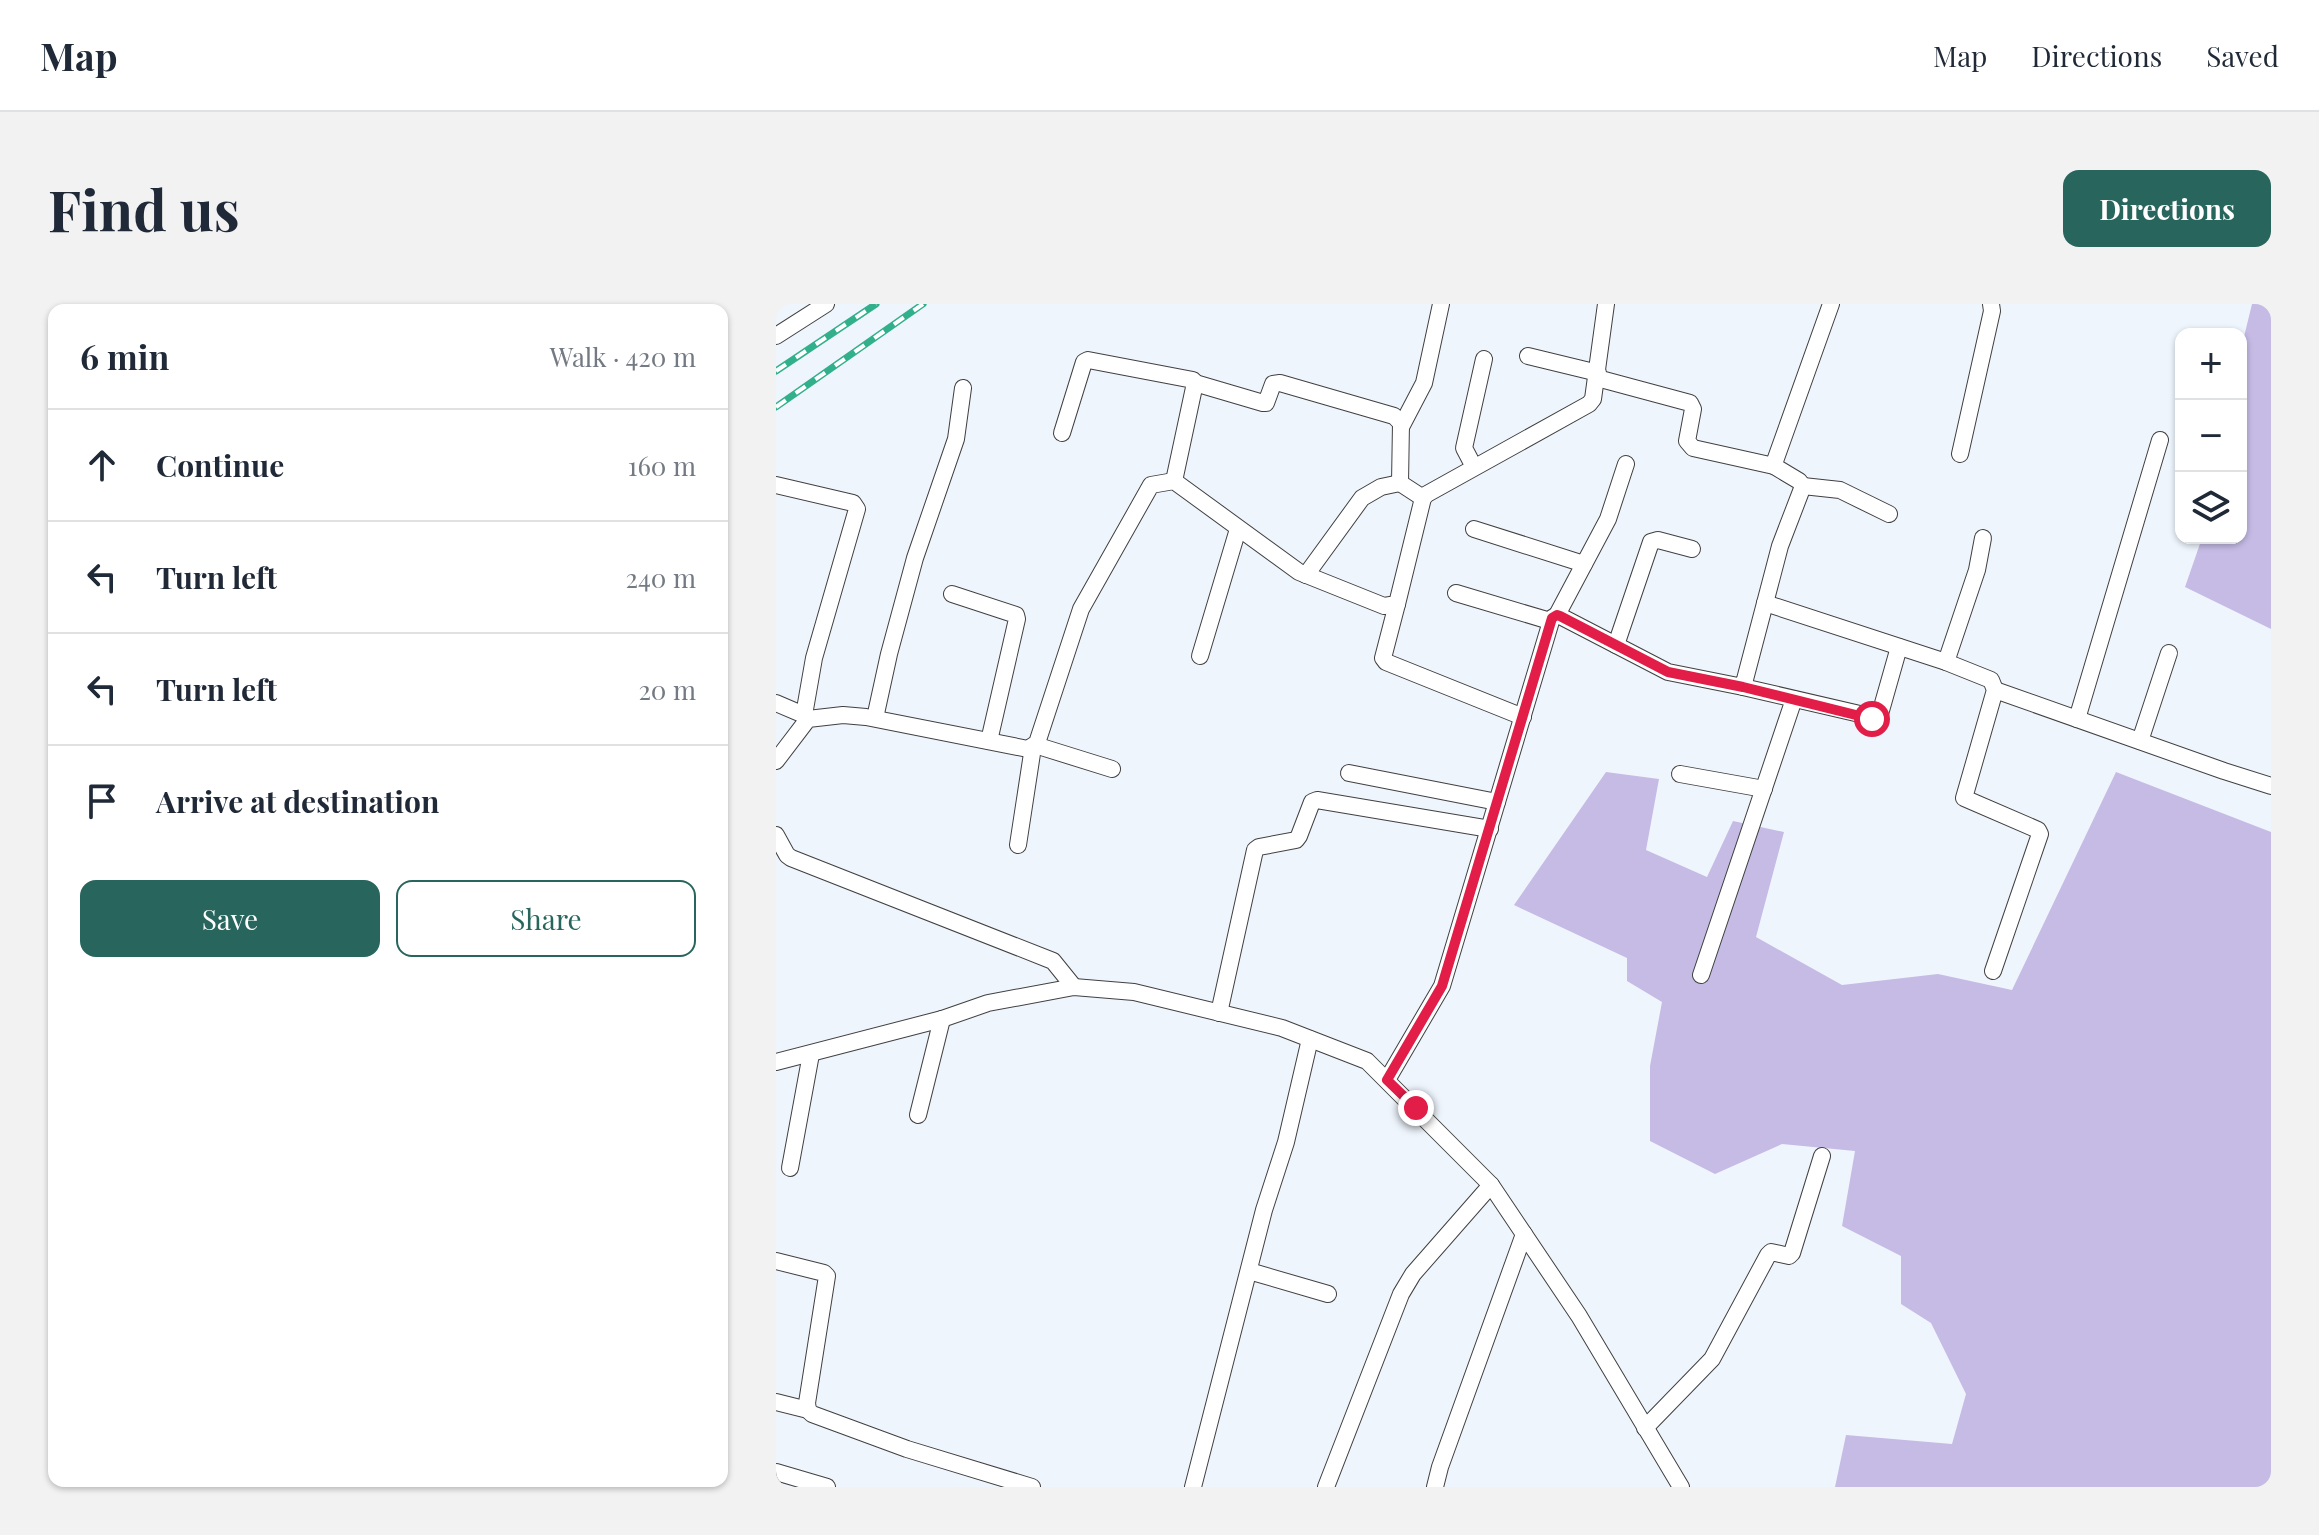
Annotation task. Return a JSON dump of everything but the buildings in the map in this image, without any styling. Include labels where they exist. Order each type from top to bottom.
[{"type":"street","points":[[776,336],[810,309],[826,304]]},
{"type":"street","points":[[1401,427],[1424,383],[1441,304]]},
{"type":"street","points":[[1523,717],[1386,662],[1383,658],[1423,498],[1432,490],[1589,404],[1593,399],[1597,376],[1606,304]]},
{"type":"street","points":[[1774,466],[1831,304]]},
{"type":"street","points":[[1960,454],[1991,304]]},
{"type":"street","points":[[1528,356],[1690,403],[1693,409],[1687,441],[1693,448],[1774,466],[1803,486],[1840,490],[1889,514]]},
{"type":"street","points":[[1474,467],[1464,448],[1484,359]]},
{"type":"street","points":[[1062,433],[1084,362],[1088,360],[1189,378],[1195,383],[1263,403],[1266,403],[1273,384],[1280,383],[1400,420],[1400,483]]},
{"type":"street","points":[[1174,481],[1195,383]]},
{"type":"street","points":[[875,718],[915,558],[956,439],[963,388]]},
{"type":"street","points":[[2077,719],[2160,440]]},
{"type":"street","points":[[1387,1080],[1442,986],[1553,618],[1608,519],[1626,464]]},
{"type":"street","points":[[1018,845],[1034,746],[1081,609],[1151,485],[1174,481],[1306,575],[1384,606],[1397,604]]},
{"type":"street","points":[[1306,575],[1362,498],[1381,487],[1400,483],[1423,498]]},
{"type":"street","points":[[776,485],[853,503],[857,509],[814,658],[806,717],[776,761]]},
{"type":"street","points":[[1743,687],[1780,546],[1803,486]]},
{"type":"street","points":[[1200,656],[1238,529]]},
{"type":"street","points":[[1474,529],[1584,564]]},
{"type":"street","points":[[1946,662],[1977,570],[1983,538]]},
{"type":"street","points":[[1616,645],[1651,542],[1658,540],[1692,549]]},
{"type":"street","points":[[1456,593],[1553,618],[1668,672],[1872,719],[1880,714],[1899,647]]},
{"type":"street","points":[[952,594],[1016,615],[989,741]]},
{"type":"street","points":[[1765,603],[1946,662],[1991,680],[1995,690],[1964,798],[2038,830],[2040,834],[1993,971]]},
{"type":"street","points":[[2140,741],[2169,653]]},
{"type":"street","points":[[1995,690],[2271,786]]},
{"type":"street","points":[[1701,975],[1794,699]]},
{"type":"street","points":[[776,703],[806,717],[843,715],[875,718],[1028,749],[1034,746],[1112,769]]},
{"type":"street","points":[[1349,773],[1497,802]]},
{"type":"street","points":[[1680,774],[1764,789]]},
{"type":"street","points":[[1219,1013],[1255,850],[1296,840],[1312,802],[1317,800],[1490,829]]},
{"type":"street","points":[[776,835],[791,858],[1053,961],[1074,987]]},
{"type":"street","points":[[776,1062],[942,1019],[988,1003],[1074,987],[1134,992],[1282,1028],[1367,1061],[1491,1185],[1579,1316],[1681,1487]]},
{"type":"street","points":[[918,1115],[942,1019]]},
{"type":"street","points":[[1193,1487],[1264,1210],[1286,1142],[1310,1039]]},
{"type":"street","points":[[790,1168],[811,1054]]},
{"type":"street","points":[[1645,1428],[1712,1359],[1768,1255],[1771,1252],[1789,1256],[1792,1253],[1822,1156]]},
{"type":"street","points":[[1326,1487],[1401,1294],[1413,1274],[1491,1185]]},
{"type":"street","points":[[1435,1487],[1524,1234]]},
{"type":"street","points":[[776,1261],[827,1276],[808,1410]]},
{"type":"street","points":[[1249,1271],[1328,1294]]},
{"type":"street","points":[[776,1402],[808,1410],[907,1449],[1032,1487]]},
{"type":"street","points":[[776,1472],[827,1487]]},
{"type":"shaded area","points":[[2252,304],[2271,304],[2271,629],[2185,587],[2200,544],[2247,544],[2246,328]]},
{"type":"shaded area","points":[[1606,772],[1659,779],[1646,850],[1707,877],[1733,821],[1784,832],[1756,937],[1842,985],[1938,974],[2012,990],[2116,772],[2271,832],[2271,1487],[1835,1487],[1846,1435],[1952,1444],[1966,1394],[1931,1323],[1901,1304],[1901,1256],[1842,1226],[1855,1151],[1782,1144],[1715,1174],[1650,1141],[1650,1066],[1662,1002],[1627,981],[1627,958],[1514,905]]},
{"type":"railway","points":[[776,371],[876,304]]},
{"type":"railway","points":[[776,407],[923,304]]},
{"type":"route","points":[[1416,1108],[1387,1080],[1442,986],[1552,618],[1560,616],[1668,672],[1872,719]]}]
